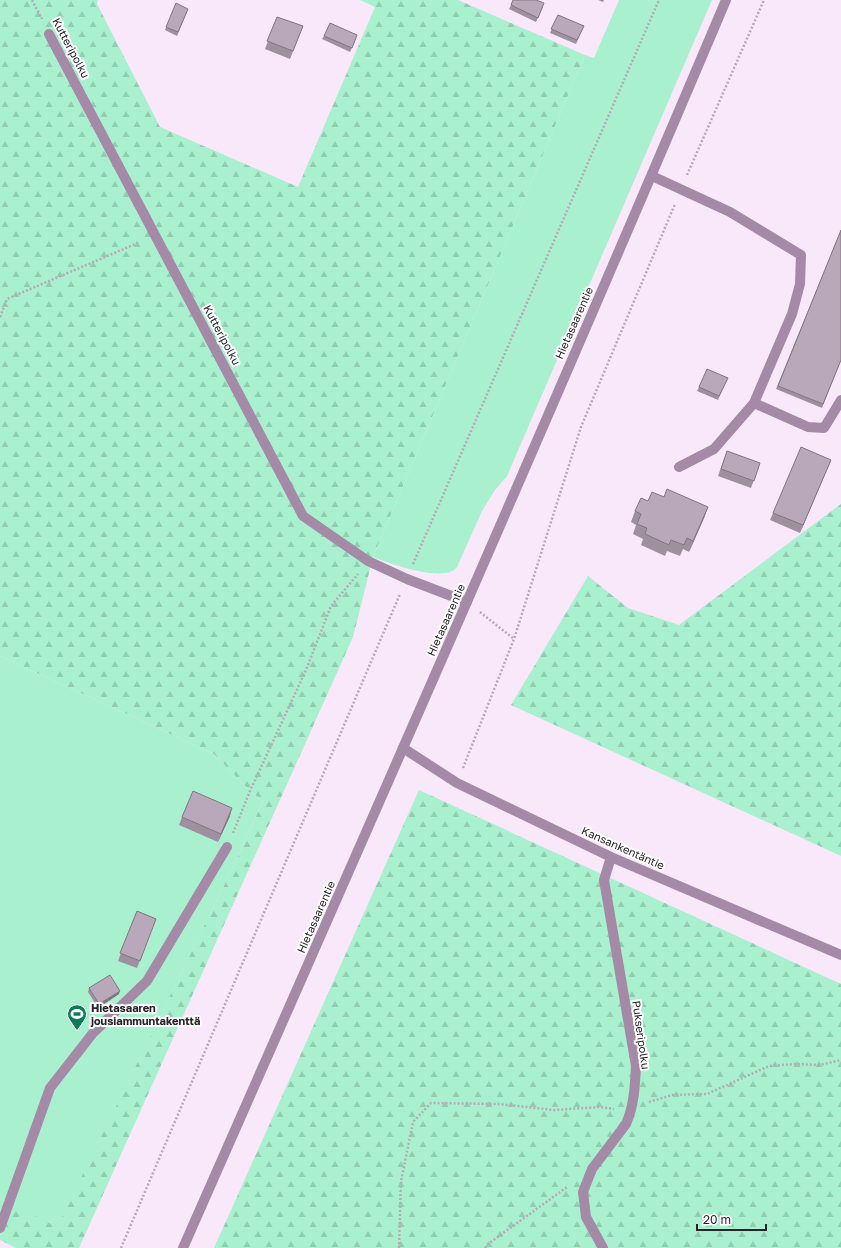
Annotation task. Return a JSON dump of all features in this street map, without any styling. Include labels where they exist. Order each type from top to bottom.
[{"type":"street","name":"Hietasaarentie","points":[[183,1248],[467,602],[652,176],[726,0]]},
{"type":"street","name":"Kutteripolku","points":[[49,34],[303,516],[368,561],[407,579],[467,602]]},
{"type":"street","points":[[652,176],[730,212],[801,255],[800,284],[792,314],[754,404],[714,449],[679,467]]},
{"type":"street","points":[[754,404],[808,427],[824,428],[841,400]]},
{"type":"street","name":"Kansankentäntie","points":[[403,748],[457,783],[611,857],[841,955]]},
{"type":"street","points":[[0,1228],[50,1088],[93,1034],[147,982],[227,847]]},
{"type":"street","name":"Pukseripolku","points":[[603,1248],[586,1217],[583,1192],[592,1169],[626,1124],[630,1116],[635,1092],[636,1066],[604,880],[611,857]]},
{"type":"path","name":"Kutteripolku","points":[[32,0],[49,34]]},
{"type":"path","points":[[121,1248],[407,579],[659,0]]},
{"type":"path","points":[[457,783],[514,639],[580,427],[648,271],[681,189],[764,0]]},
{"type":"path","points":[[0,317],[7,299],[156,235]]},
{"type":"path","points":[[227,847],[250,791],[306,670],[331,606],[368,561]]},
{"type":"path","points":[[467,602],[514,639]]},
{"type":"path","points":[[399,1248],[401,1181],[413,1122],[431,1103],[499,1104],[554,1110],[600,1107],[616,1109],[630,1116],[645,1104],[672,1095],[707,1094],[769,1066],[795,1064],[820,1065],[841,1060]]},
{"type":"path","points":[[486,1248],[488,1244],[568,1187]]},
{"type":"green space","points":[[0,0],[98,0],[97,4],[160,127],[298,187],[375,7],[360,0],[458,0],[585,55],[373,557],[353,637],[79,1248],[16,1248],[0,1240],[0,1199],[57,1227],[235,863],[263,801],[250,791],[214,754],[0,656]]},
{"type":"green space","points":[[619,0],[712,0],[507,476],[495,490],[482,511],[457,567],[450,572],[422,572],[373,557],[585,55],[594,58]]},
{"type":"green space","points":[[841,504],[841,856],[511,705],[588,576],[628,608],[679,625]]},
{"type":"green space","name":"Hietasaaren jousiammuntakenttä","points":[[0,656],[214,754],[250,791],[263,801],[235,863],[57,1228],[0,1199]]},
{"type":"green space","points":[[419,790],[841,984],[841,1248],[214,1248]]},
{"type":"building","points":[[513,0],[536,0],[544,3],[538,18],[511,5]]},
{"type":"building","points":[[176,3],[188,9],[178,32],[166,27]]},
{"type":"building","points":[[558,15],[584,26],[577,40],[551,29]]},
{"type":"building","points":[[277,17],[303,26],[293,51],[267,41]]},
{"type":"building","points":[[330,23],[357,35],[352,48],[324,36]]},
{"type":"building","points":[[841,230],[841,360],[823,404],[778,386]]},
{"type":"building","points":[[707,369],[728,378],[719,396],[699,387]]},
{"type":"building","points":[[801,447],[831,460],[803,525],[773,513]]},
{"type":"building","points":[[727,451],[760,463],[754,481],[721,469]]},
{"type":"building","points":[[667,489],[708,507],[693,541],[687,538],[684,545],[671,540],[669,545],[645,534],[647,528],[637,524],[641,514],[635,511],[641,498],[648,501],[652,492],[664,497]]},
{"type":"building","points":[[193,791],[232,808],[221,834],[182,817]]},
{"type":"building","points":[[137,911],[156,919],[140,961],[120,953]]},
{"type":"building","points":[[110,975],[120,991],[99,1004],[89,988]]},
{"type":"place","name":"Hietasaaren jousiammuntakenttä","points":[[77,1031]]}]
